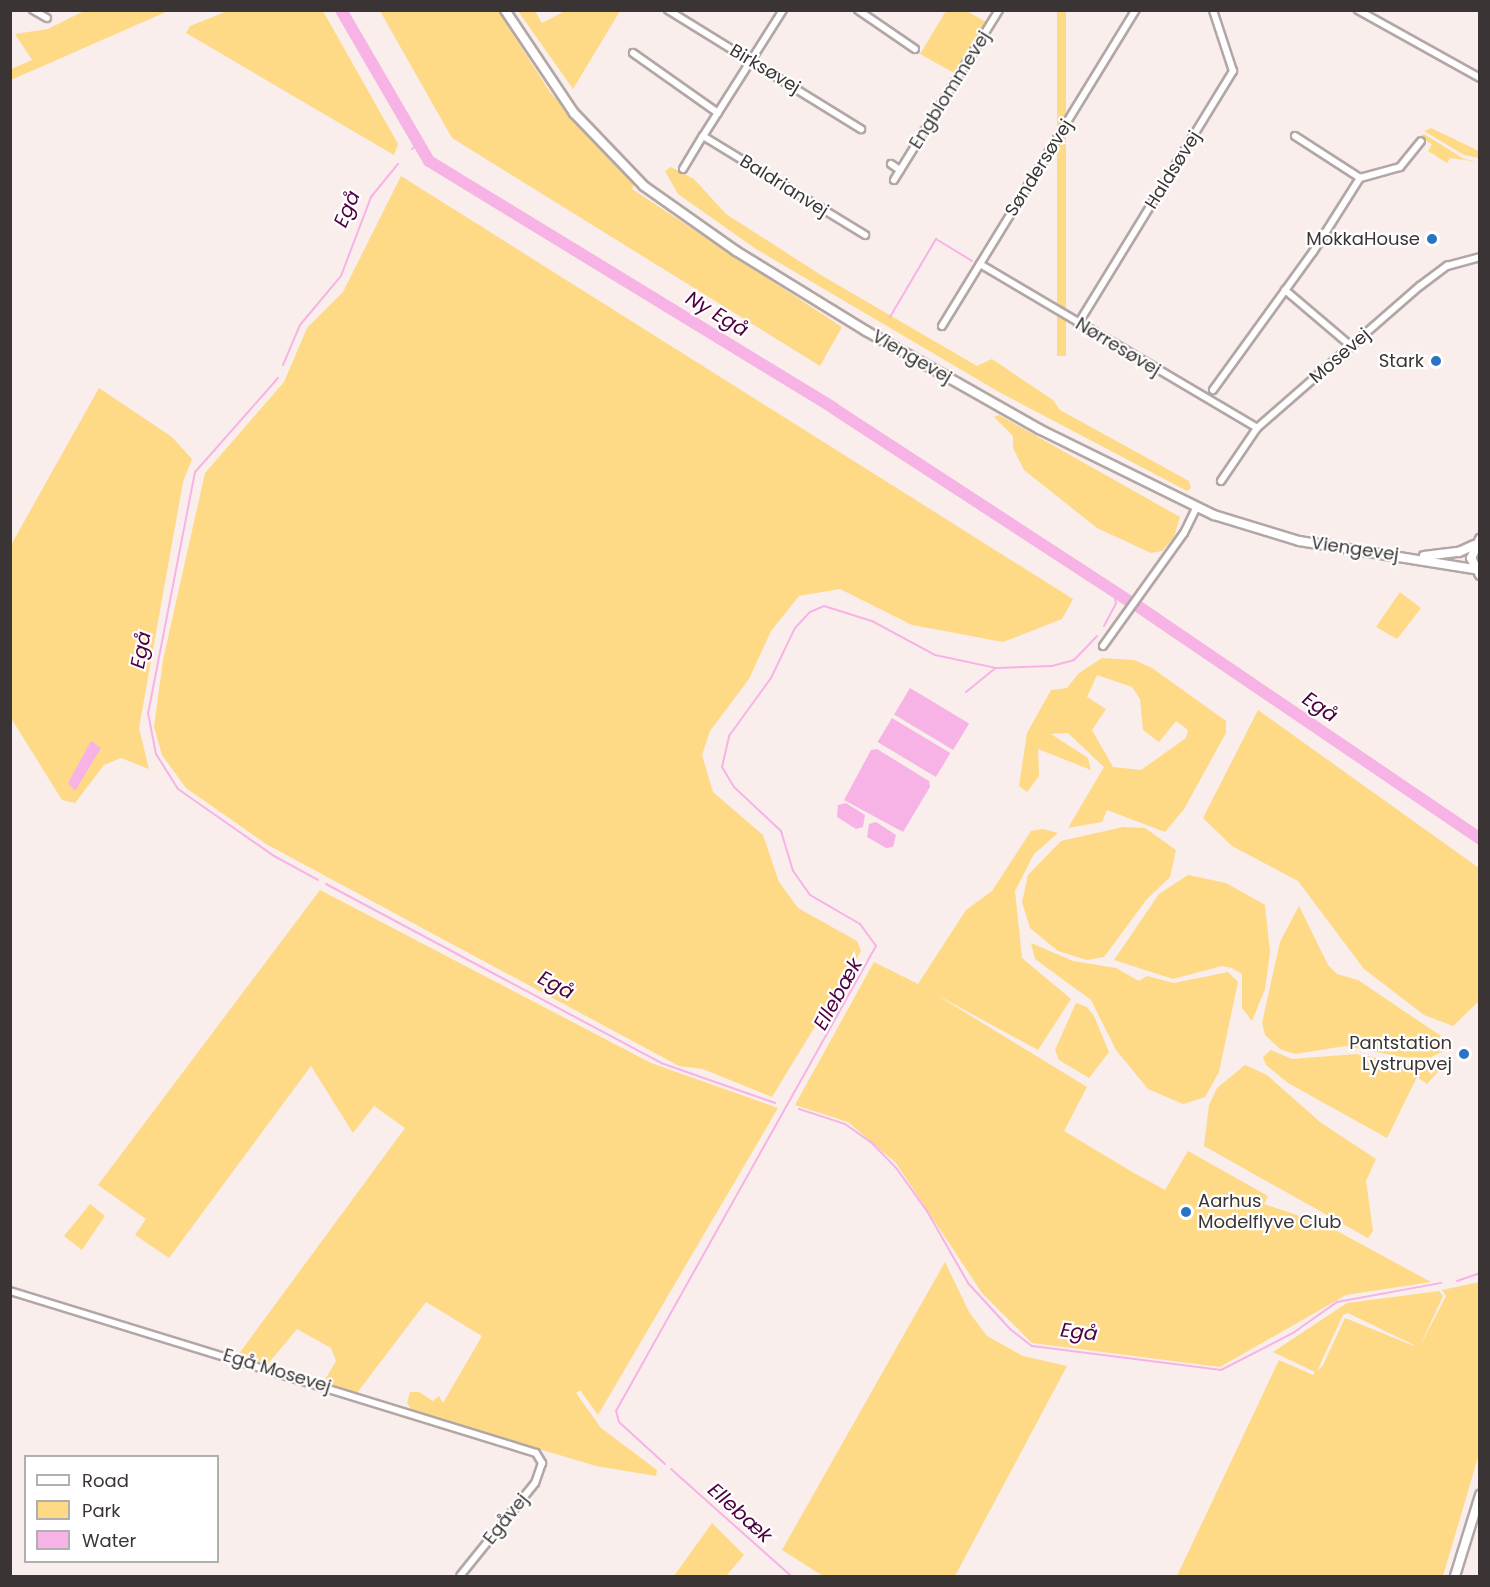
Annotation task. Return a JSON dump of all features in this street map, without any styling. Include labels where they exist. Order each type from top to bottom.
[{"type":"street","points":[[33,10],[47,18]]},
{"type":"street","name":"Viengevej","points":[[505,10],[574,113],[653,193],[735,251],[867,331],[1039,429],[1196,508],[1299,541],[1411,557],[1477,572]]},
{"type":"street","name":"Birksøvej","points":[[668,10],[861,129]]},
{"type":"street","points":[[684,169],[783,10]]},
{"type":"street","points":[[858,10],[915,48]]},
{"type":"street","name":"Engblommevej","points":[[894,180],[999,10]]},
{"type":"street","name":"Søndersøvej","points":[[942,326],[1136,10]]},
{"type":"street","name":"Haldsøvej","points":[[1078,324],[1233,71],[1213,10]]},
{"type":"street","points":[[1358,10],[1479,78]]},
{"type":"street","points":[[633,53],[717,113]]},
{"type":"street","name":"Baldrianvej","points":[[703,136],[865,235]]},
{"type":"street","points":[[1295,136],[1360,178]]},
{"type":"street","points":[[1213,390],[1285,290],[1360,178],[1400,167],[1421,141]]},
{"type":"street","name":"Engblommevej","points":[[891,164],[900,170]]},
{"type":"street","name":"Mosevej","points":[[1221,481],[1257,428],[1433,275],[1479,257]]},
{"type":"street","name":"Nørresøvej","points":[[980,264],[1257,428]]},
{"type":"street","points":[[1285,290],[1352,346]]},
{"type":"street","points":[[1103,646],[1184,533],[1196,508]]},
{"type":"street","points":[[1477,542],[1471,558],[1477,572]]},
{"type":"street","name":"Viengevej","points":[[1411,557],[1459,552],[1477,542]]},
{"type":"street","name":"Egå Mosevej","points":[[10,1291],[517,1445],[541,1457]]},
{"type":"street","name":"Egåvej","points":[[460,1576],[535,1483],[541,1457]]},
{"type":"street","points":[[1455,1576],[1479,1495]]},
{"type":"green space","points":[[86,10],[168,11],[11,80],[11,69],[32,60],[15,34],[48,29]]},
{"type":"green space","points":[[230,10],[323,11],[398,144],[394,155],[186,33],[190,26]]},
{"type":"green space","points":[[380,11],[498,11],[550,92],[634,184],[632,189],[842,327],[820,366],[452,138]]},
{"type":"green space","points":[[518,11],[535,11],[542,23],[565,11],[620,11],[573,89]]},
{"type":"green space","points":[[946,11],[967,11],[986,22],[954,73],[920,54]]},
{"type":"green space","points":[[1057,11],[1066,11],[1066,356],[1057,356]]},
{"type":"green space","points":[[1431,128],[1479,151],[1479,158],[1464,155],[1424,131]]},
{"type":"green space","points":[[1424,134],[1464,159],[1479,162],[1450,158],[1447,163],[1428,151],[1432,144],[1418,137]]},
{"type":"green space","points":[[671,167],[694,179],[726,214],[821,275],[977,366],[992,359],[1053,400],[1060,410],[1189,481],[1191,488],[1187,491],[999,392],[756,249],[678,194],[665,171]]},
{"type":"green space","points":[[401,176],[1073,599],[1062,619],[1003,642],[912,625],[840,589],[799,596],[771,631],[749,679],[710,731],[702,755],[713,792],[763,835],[779,882],[798,908],[857,941],[861,951],[772,1097],[703,1069],[679,1066],[266,844],[186,788],[162,755],[154,727],[163,660],[205,473],[284,382],[307,328],[343,292]]},
{"type":"green space","points":[[99,388],[172,437],[192,459],[183,482],[139,728],[149,769],[121,758],[104,765],[75,803],[62,800],[11,718],[11,545]]},
{"type":"green space","points":[[999,415],[1180,517],[1174,537],[1162,551],[1151,553],[1097,528],[1024,470],[1013,448],[1013,436],[994,417]]},
{"type":"green space","points":[[1400,592],[1421,608],[1397,639],[1376,627]]},
{"type":"green space","points":[[1102,658],[1134,660],[1152,668],[1226,721],[1226,733],[1184,809],[1165,832],[1107,810],[1102,822],[1068,828],[1104,767],[1068,733],[1051,734],[1088,758],[1091,770],[1038,749],[1039,776],[1027,792],[1019,786],[1027,733],[1051,690],[1067,688],[1079,673]],"holes":[[[1097,675],[1132,687],[1140,699],[1143,730],[1159,742],[1176,721],[1188,730],[1186,738],[1141,770],[1113,767],[1092,730],[1106,709],[1087,697]]]},
{"type":"green space","points":[[1258,710],[1479,868],[1479,1001],[1453,1026],[1424,1015],[1364,969],[1298,881],[1232,846],[1203,818]]},
{"type":"green space","points":[[1123,827],[1145,828],[1176,850],[1170,877],[1147,899],[1104,957],[1087,960],[1058,951],[1030,928],[1022,902],[1028,875],[1061,841]]},
{"type":"green space","points":[[1043,829],[1058,833],[1034,854],[1015,891],[1022,958],[1071,999],[1038,1050],[935,994],[1087,1087],[1064,1131],[1134,1173],[1165,1190],[1188,1151],[1268,1196],[1264,1204],[1326,1225],[1431,1282],[1346,1295],[1220,1367],[1032,1343],[982,1293],[896,1163],[848,1122],[795,1105],[874,962],[918,984],[966,910],[992,891],[1031,831]]},
{"type":"green space","points":[[1188,875],[1226,883],[1265,905],[1270,952],[1265,989],[1252,1021],[1242,1008],[1242,974],[1232,968],[1222,966],[1173,979],[1114,960],[1159,894]]},
{"type":"green space","points":[[320,890],[651,1063],[778,1108],[598,1415],[580,1390],[576,1393],[601,1428],[657,1470],[656,1476],[596,1466],[412,1411],[407,1403],[410,1392],[419,1392],[433,1401],[439,1396],[443,1403],[482,1336],[426,1302],[357,1393],[323,1383],[336,1361],[331,1348],[297,1329],[267,1365],[238,1355],[405,1128],[374,1106],[353,1133],[311,1066],[169,1258],[135,1235],[146,1219],[98,1185]]},
{"type":"green space","points":[[1299,906],[1328,965],[1337,974],[1358,980],[1441,1036],[1448,1049],[1423,1061],[1345,1046],[1295,1054],[1280,1049],[1265,1035],[1262,1023],[1280,942]]},
{"type":"green space","points":[[1031,943],[1073,961],[1116,968],[1139,981],[1147,976],[1174,983],[1228,972],[1238,982],[1219,1072],[1205,1097],[1183,1104],[1148,1089],[1116,1050],[1091,1000],[1035,959]]},
{"type":"green space","points":[[1076,1003],[1087,1007],[1094,1016],[1109,1052],[1089,1078],[1059,1060],[1055,1050]]},
{"type":"green space","points":[[1271,1050],[1292,1059],[1356,1054],[1409,1064],[1446,1063],[1427,1084],[1417,1077],[1387,1138],[1288,1083],[1266,1065],[1263,1057]]},
{"type":"green space","points":[[1245,1065],[1267,1075],[1320,1122],[1376,1159],[1366,1181],[1373,1231],[1368,1238],[1204,1146],[1209,1105],[1217,1088]]},
{"type":"green space","points":[[90,1204],[105,1216],[82,1250],[64,1236]]},
{"type":"green space","points":[[945,1262],[969,1312],[987,1336],[1023,1356],[1067,1366],[955,1576],[823,1576],[782,1550]]},
{"type":"green space","points":[[1479,1282],[1479,1454],[1443,1576],[1177,1576],[1279,1360],[1313,1375],[1315,1372],[1273,1352],[1347,1303],[1439,1291],[1443,1296],[1419,1348],[1446,1296],[1442,1290]],"holes":[[[1348,1313],[1414,1345],[1345,1318],[1322,1367],[1317,1371],[1343,1315]]]},
{"type":"green space","points":[[712,1523],[744,1555],[726,1576],[674,1576]]},
{"type":"water","points":[[910,688],[969,724],[953,750],[894,715]]},
{"type":"water","points":[[892,718],[950,753],[936,777],[878,742]]},
{"type":"water","points":[[91,741],[101,748],[75,791],[68,783]]},
{"type":"water","points":[[877,749],[929,781],[930,787],[903,832],[844,800],[871,750]]},
{"type":"water","points":[[846,803],[865,815],[863,827],[856,829],[837,817],[838,805]]},
{"type":"water","points":[[876,822],[896,835],[893,847],[886,848],[867,837],[869,824]]},
{"type":"waterway","name":"Ny Egå","points":[[341,10],[429,161],[833,408],[1128,600]]},
{"type":"waterway","name":"Egå","points":[[412,149],[417,145]]},
{"type":"waterway","name":"Egå","points":[[283,365],[300,325],[341,276],[371,197],[398,164]]},
{"type":"waterway","points":[[890,317],[936,239],[972,261]]},
{"type":"waterway","name":"Egå","points":[[278,378],[195,472],[148,713],[156,754],[178,789],[274,856],[318,880]]},
{"type":"waterway","points":[[1104,626],[1116,603],[1113,590]]},
{"type":"waterway","name":"Ellebæk","points":[[665,1464],[619,1422],[616,1411],[876,946],[860,924],[810,895],[793,871],[781,831],[734,787],[722,767],[729,736],[771,678],[795,628],[810,612],[824,606],[872,621],[935,655],[996,668],[1052,666],[1074,660],[1097,636]]},
{"type":"waterway","name":"Egå","points":[[1139,607],[1480,839]]},
{"type":"waterway","points":[[966,692],[996,668]]},
{"type":"waterway","name":"Egå","points":[[326,884],[661,1063],[775,1103]]},
{"type":"waterway","name":"Egå","points":[[799,1109],[845,1124],[871,1142],[897,1169],[927,1211],[968,1283],[1010,1329],[1032,1346],[1221,1370],[1293,1333],[1337,1302],[1441,1283]]},
{"type":"waterway","points":[[1457,1281],[1480,1273]]},
{"type":"waterway","name":"Ellebæk","points":[[671,1469],[791,1576]]},
{"type":"place","name":"MokkaHouse","points":[[1432,239]]},
{"type":"place","name":"Stark","points":[[1436,361]]},
{"type":"place","name":"Pantstation Lystrupvej","points":[[1464,1054]]},
{"type":"place","name":"Aarhus Modelflyve Club","points":[[1186,1212]]}]
